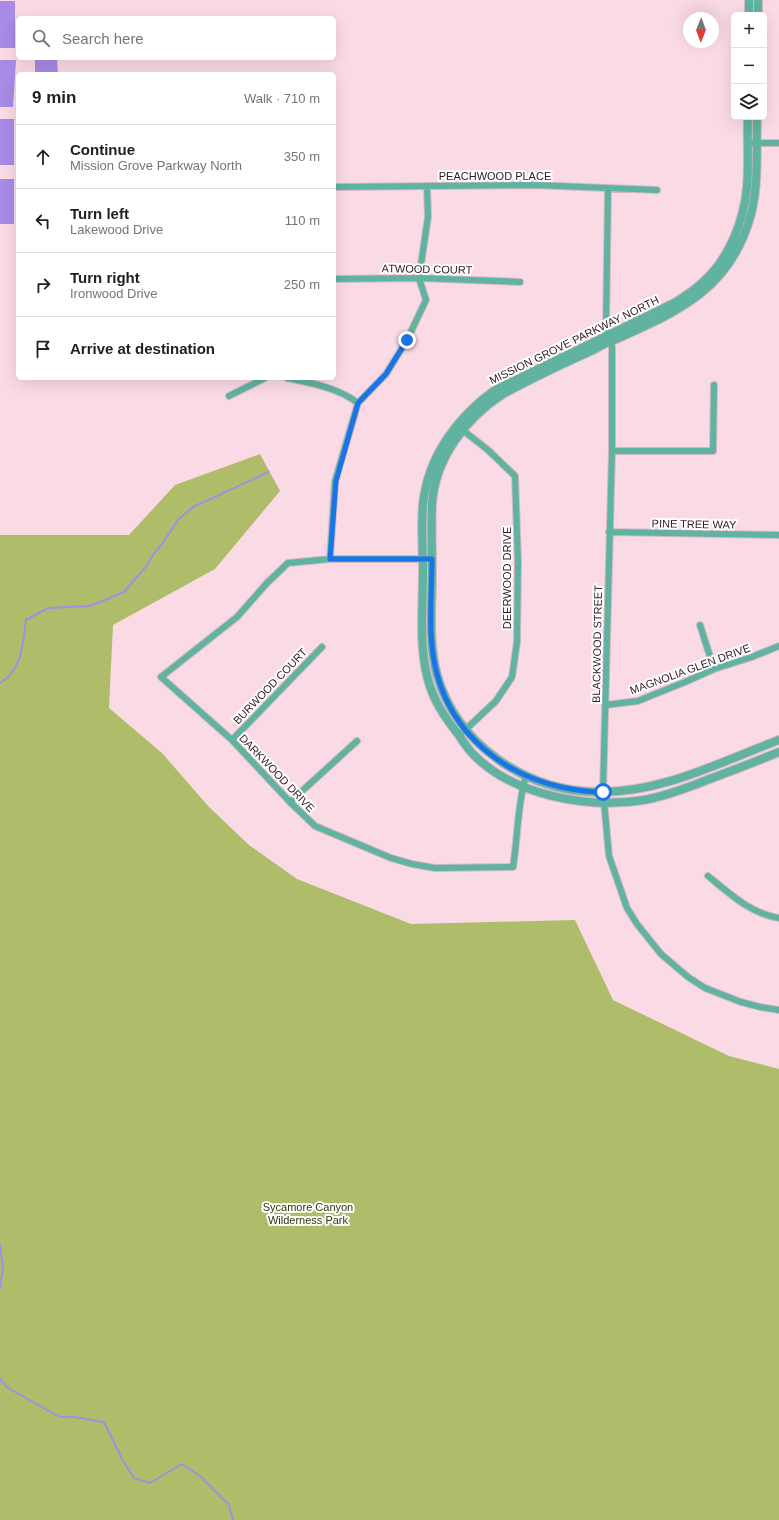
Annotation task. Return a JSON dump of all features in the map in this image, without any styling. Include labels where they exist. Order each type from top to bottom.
[{"type":"street","points":[[749,0],[749,12]]},
{"type":"street","points":[[758,0],[758,12]]},
{"type":"street","name":"MISSION GROVE PARKWAY NORTH","points":[[748,120],[747,187],[742,213],[738,228],[731,244],[714,272],[676,302],[609,339],[495,390],[471,410],[460,428],[441,468],[432,503],[432,634],[437,673],[446,700],[473,739],[506,766],[526,776],[573,789],[595,792],[637,789],[675,780],[779,740]]},
{"type":"street","name":"MISSION GROVE PARKWAY NORTH","points":[[609,339],[631,332],[685,304],[702,292],[723,272],[740,244],[751,214],[756,184],[757,120]]},
{"type":"street","points":[[747,143],[779,143]]},
{"type":"street","name":"PEACHWOOD PLACE","points":[[336,187],[533,184],[657,190]]},
{"type":"street","points":[[427,186],[428,217],[419,278],[426,300],[407,340],[386,374],[358,403],[336,481],[330,559],[432,559]]},
{"type":"street","name":"BLACKWOOD STREET","points":[[608,188],[606,331],[612,347],[612,451],[603,792],[609,856],[628,908],[661,954],[705,988],[741,1002],[779,1010]]},
{"type":"street","name":"ATWOOD COURT","points":[[336,278],[419,278],[520,282]]},
{"type":"street","points":[[230,396],[261,380]]},
{"type":"street","points":[[296,380],[347,395],[358,403]]},
{"type":"street","points":[[612,451],[713,451],[714,385]]},
{"type":"street","name":"MISSION GROVE PARKWAY NORTH","points":[[460,428],[442,447],[429,477],[423,505],[422,643],[431,691],[444,717],[474,755],[509,780],[550,796],[586,802],[604,802],[644,800],[678,792],[779,752]]},
{"type":"street","name":"DEERWOOD DRIVE","points":[[458,735],[466,730],[496,702],[512,678],[517,642],[518,562],[515,476],[488,450],[460,428]]},
{"type":"street","name":"PINE TREE WAY","points":[[609,532],[779,535]]},
{"type":"street","name":"DARKWOOD DRIVE","points":[[330,559],[288,563],[266,583],[237,617],[161,677],[232,740],[290,802],[315,826],[391,858],[435,868],[513,867],[523,786]]},
{"type":"street","points":[[700,625],[714,668]]},
{"type":"street","name":"MAGNOLIA GLEN DRIVE","points":[[606,705],[638,701],[685,682],[714,668],[752,657],[779,646]]},
{"type":"street","name":"BURWOOD COURT","points":[[232,740],[322,647]]},
{"type":"street","points":[[290,802],[357,741]]},
{"type":"street","points":[[523,786],[526,776]]},
{"type":"street","points":[[708,876],[741,903],[756,912],[779,918]]},
{"type":"green space","name":"Sycamore Canyon Wilderness Park","points":[[260,454],[280,491],[215,569],[113,625],[109,708],[162,753],[209,807],[249,845],[297,879],[411,924],[575,920],[613,1000],[729,1056],[779,1069],[779,1520],[0,1520],[0,535],[129,535],[175,485]]},
{"type":"shaded area","points":[[0,1],[15,1],[15,48],[0,48]]},
{"type":"shaded area","points":[[0,60],[16,60],[13,107],[0,107]]},
{"type":"shaded area","points":[[35,60],[57,60],[58,72],[35,72]]},
{"type":"shaded area","points":[[0,119],[14,119],[14,165],[0,165]]},
{"type":"shaded area","points":[[0,179],[14,179],[14,224],[0,224]]},
{"type":"waterway","points":[[0,683],[7,678],[17,664],[22,647],[26,620],[48,608],[90,606],[124,592],[148,564],[152,556],[178,520],[193,507],[269,472]]},
{"type":"waterway","points":[[0,1245],[3,1267],[0,1288]]},
{"type":"waterway","points":[[0,1379],[8,1388],[60,1417],[74,1417],[104,1422],[122,1459],[134,1478],[150,1483],[182,1464],[200,1476],[229,1505],[233,1520]]},
{"type":"route","points":[[407,340],[386,374],[358,403],[336,481],[330,559],[432,559],[432,634],[434,660],[446,700],[466,730],[473,739],[490,754],[506,766],[526,776],[553,785],[603,792]]}]
